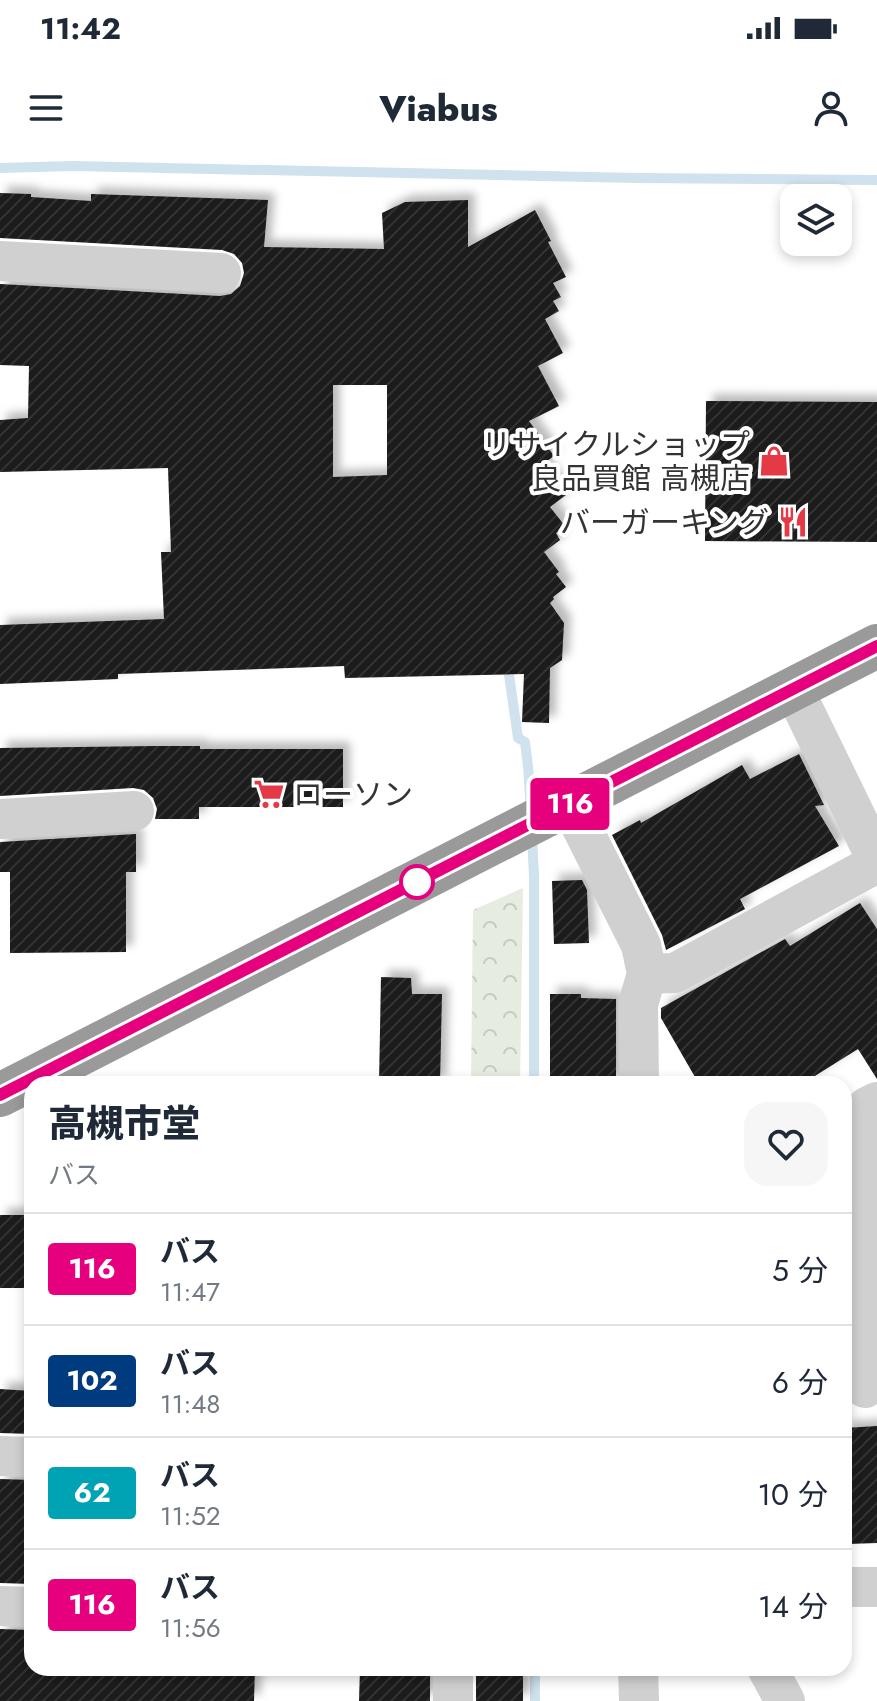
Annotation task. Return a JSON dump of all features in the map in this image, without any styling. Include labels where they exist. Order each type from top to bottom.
[{"type":"highway","points":[[37,1076],[877,646]]},
{"type":"highway","points":[[0,1095],[24,1083]]},
{"type":"street","points":[[0,261],[221,273]]},
{"type":"street","points":[[647,974],[675,973],[874,846],[794,690]]},
{"type":"street","points":[[570,804],[641,945],[647,974],[638,1004],[639,1076]]},
{"type":"street","points":[[0,819],[134,811]]},
{"type":"street","points":[[862,1389],[862,1124],[867,1107],[877,1102]]},
{"type":"street","points":[[0,1456],[24,1457]]},
{"type":"street","points":[[852,1587],[877,1587]]},
{"type":"street","points":[[0,1606],[24,1607]]},
{"type":"street","points":[[453,1676],[453,1701]]},
{"type":"street","points":[[638,1676],[639,1701]]},
{"type":"street","points":[[771,1676],[785,1701]]},
{"type":"green space","points":[[523,888],[520,1076],[471,1076],[473,910]]},
{"type":"building","points":[[0,193],[91,201],[91,194],[268,200],[264,247],[384,249],[382,213],[405,202],[468,200],[468,247],[535,210],[566,277],[553,283],[561,297],[553,301],[559,311],[545,319],[563,353],[538,366],[559,406],[529,421],[554,456],[543,464],[566,495],[550,507],[565,526],[556,533],[560,540],[544,552],[566,587],[550,603],[564,623],[562,660],[550,668],[549,723],[522,722],[524,674],[345,678],[344,666],[118,674],[118,679],[0,684],[0,625],[164,619],[161,552],[171,552],[168,468],[0,472],[0,420],[28,418],[29,366],[0,365],[0,284],[220,296],[231,294],[240,286],[244,273],[242,263],[234,254],[222,250],[0,238]],"holes":[[[333,385],[387,385],[387,475],[333,477]]]},
{"type":"building","points":[[706,401],[877,402],[877,542],[705,541]]},
{"type":"building","points":[[200,746],[200,749],[343,749],[343,807],[199,807],[199,819],[155,819],[157,809],[153,798],[144,790],[133,788],[0,796],[0,748]]},
{"type":"building","points":[[799,754],[824,805],[815,806],[839,846],[740,899],[745,909],[666,950],[662,935],[612,835],[640,820],[641,823],[742,765],[750,779]]},
{"type":"building","points":[[136,834],[136,872],[126,872],[126,952],[10,953],[10,872],[0,872],[0,842]]},
{"type":"building","points":[[582,880],[587,890],[589,943],[554,944],[552,881]]},
{"type":"building","points":[[860,903],[877,929],[877,1079],[858,1049],[815,1076],[694,1076],[661,1018],[661,1008],[785,939],[790,946]]},
{"type":"building","points":[[381,977],[411,978],[412,994],[442,994],[440,1076],[379,1076]]},
{"type":"building","points":[[550,994],[616,999],[616,1076],[550,1076]]},
{"type":"building","points":[[0,1215],[24,1215],[24,1288],[0,1288]]},
{"type":"building","points":[[0,1389],[24,1390],[24,1434],[0,1433]]},
{"type":"building","points":[[877,1426],[877,1543],[852,1544],[852,1428]]},
{"type":"building","points":[[0,1479],[24,1480],[24,1584],[0,1583]]},
{"type":"building","points":[[0,1629],[24,1630],[24,1676],[255,1676],[254,1701],[0,1701]]},
{"type":"building","points":[[360,1676],[430,1676],[430,1701],[359,1701]]},
{"type":"building","points":[[476,1676],[523,1676],[523,1701],[476,1701]]},
{"type":"waterway","points":[[0,168],[73,166],[877,180]]},
{"type":"waterway","points":[[507,661],[518,738],[525,742],[531,812]]},
{"type":"waterway","points":[[532,836],[534,1076]]},
{"type":"waterway","points":[[535,1676],[535,1701]]},
{"type":"bus line","name":"116","points":[[37,1076],[877,646]]},
{"type":"bus line","name":"116","points":[[0,1095],[24,1083]]},
{"type":"place","name":"リサイクルショップ 良品買館 高槻店","points":[[774,461]]},
{"type":"place","name":"バーガーキング","points":[[793,522]]},
{"type":"place","name":"ローソン","points":[[269,794]]}]
